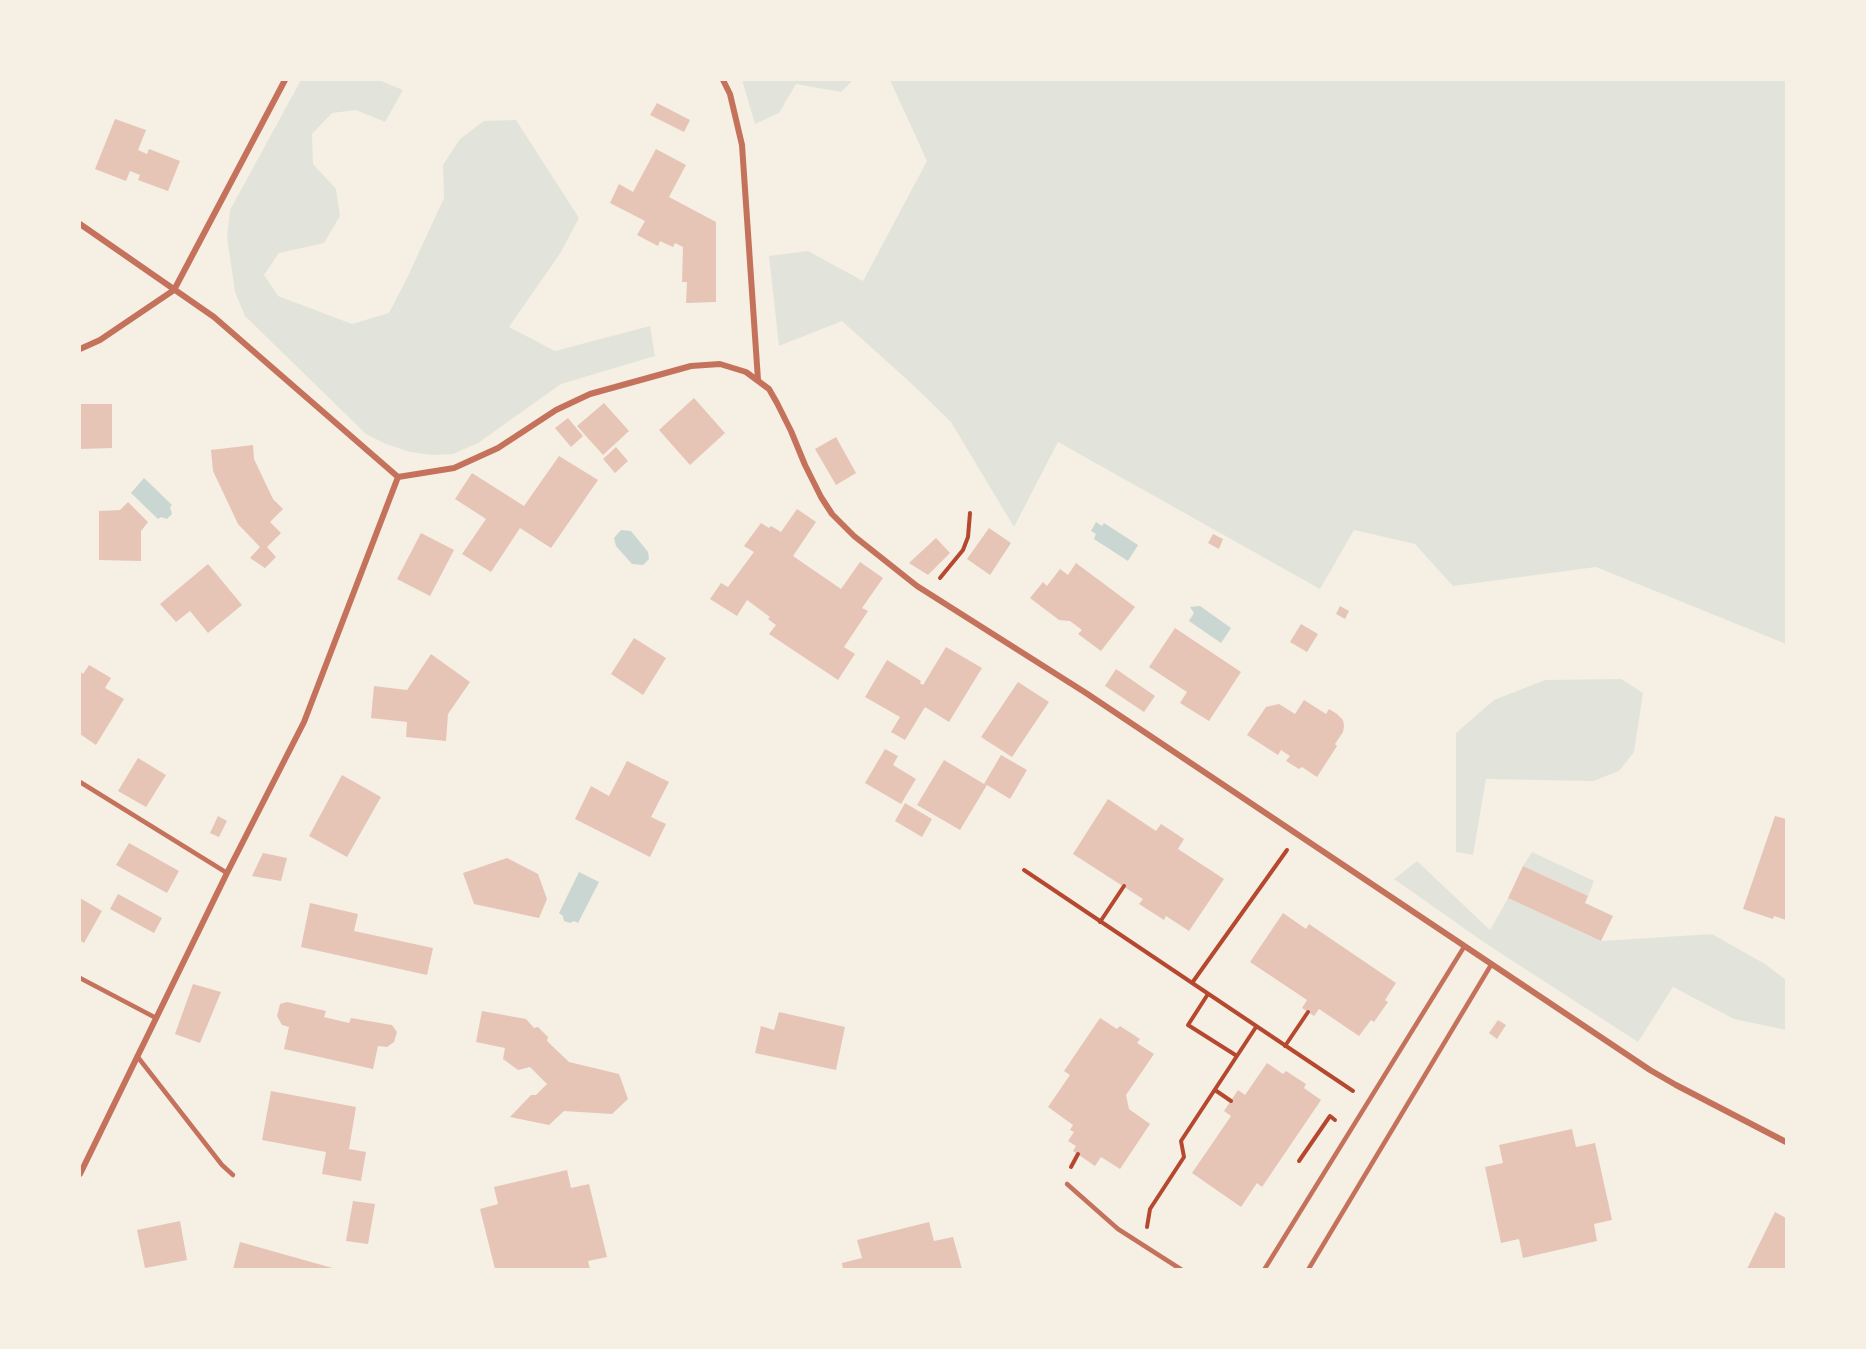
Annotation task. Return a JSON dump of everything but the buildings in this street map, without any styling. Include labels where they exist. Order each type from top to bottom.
[{"type":"street","points":[[80,350],[100,340],[174,290],[285,80]]},
{"type":"street","points":[[723,80],[730,94],[742,146],[758,380]]},
{"type":"street","points":[[80,224],[214,317],[398,477]]},
{"type":"street","points":[[398,477],[454,468],[498,448],[556,410],[590,394],[691,366],[720,364],[746,372],[768,389],[777,403],[805,465],[832,514],[854,536],[928,592],[1086,693],[1658,1075],[1786,1142]]},
{"type":"street","points":[[80,1174],[227,873],[304,722],[398,477]]},
{"type":"lane","points":[[80,782],[227,873]]},
{"type":"lane","points":[[1264,1269],[1464,947]]},
{"type":"lane","points":[[1308,1269],[1491,965]]},
{"type":"lane","points":[[80,978],[156,1018]]},
{"type":"lane","points":[[137,1056],[222,1166],[233,1175]]},
{"type":"lane","points":[[1068,1184],[1118,1229],[1182,1269]]},
{"type":"path","points":[[928,592],[963,550],[968,537],[970,513]]},
{"type":"path","points":[[1192,983],[1298,834]]},
{"type":"path","points":[[1024,870],[1368,1102]]},
{"type":"path","points":[[1100,922],[1124,886]]},
{"type":"path","points":[[1208,994],[1188,1025],[1237,1056]]},
{"type":"path","points":[[1285,1046],[1308,1012]]},
{"type":"path","points":[[1145,1246],[1150,1209],[1184,1157],[1181,1141],[1257,1027]]},
{"type":"path","points":[[1215,1090],[1231,1101]]},
{"type":"path","points":[[1299,1161],[1330,1116],[1350,1130]]},
{"type":"shaded area","points":[[301,80],[379,80],[403,90],[385,122],[356,110],[332,113],[312,134],[313,164],[336,189],[340,216],[324,243],[279,253],[264,275],[278,296],[352,324],[389,313],[444,198],[443,165],[460,139],[484,121],[516,120],[579,218],[561,252],[509,327],[555,351],[650,326],[655,356],[561,384],[478,443],[453,454],[432,455],[410,452],[366,434],[245,316],[235,292],[227,237],[230,210]]},
{"type":"shaded area","points":[[742,80],[853,80],[841,92],[796,84],[779,113],[755,124]]},
{"type":"shaded area","points":[[890,80],[1786,80],[1786,644],[1596,567],[1453,586],[1415,544],[1354,530],[1320,589],[1058,442],[1014,527],[951,422],[842,321],[779,346],[769,256],[808,251],[863,281],[927,161]]},
{"type":"shaded area","points":[[144,478],[172,505],[170,507],[172,514],[167,519],[161,517],[158,519],[131,493]]},
{"type":"shaded area","points":[[1096,522],[1102,526],[1104,523],[1138,545],[1128,561],[1094,539],[1096,534],[1091,531]]},
{"type":"shaded area","points":[[621,530],[631,531],[648,552],[649,559],[643,565],[632,564],[616,546],[614,538]]},
{"type":"shaded area","points":[[1200,606],[1231,628],[1221,643],[1189,621],[1194,613],[1190,607]]},
{"type":"shaded area","points":[[1621,679],[1643,693],[1634,752],[1619,771],[1593,781],[1486,779],[1473,855],[1456,852],[1456,733],[1494,700],[1545,680]]},
{"type":"shaded area","points":[[1532,852],[1594,881],[1588,896],[1523,866]]},
{"type":"shaded area","points":[[1417,861],[1490,930],[1508,898],[1601,941],[1712,934],[1765,964],[1786,980],[1786,1030],[1734,1019],[1673,987],[1638,1042],[1485,943],[1394,879]]},
{"type":"shaded area","points":[[579,872],[599,882],[578,923],[574,921],[570,923],[564,921],[563,916],[559,913]]}]
